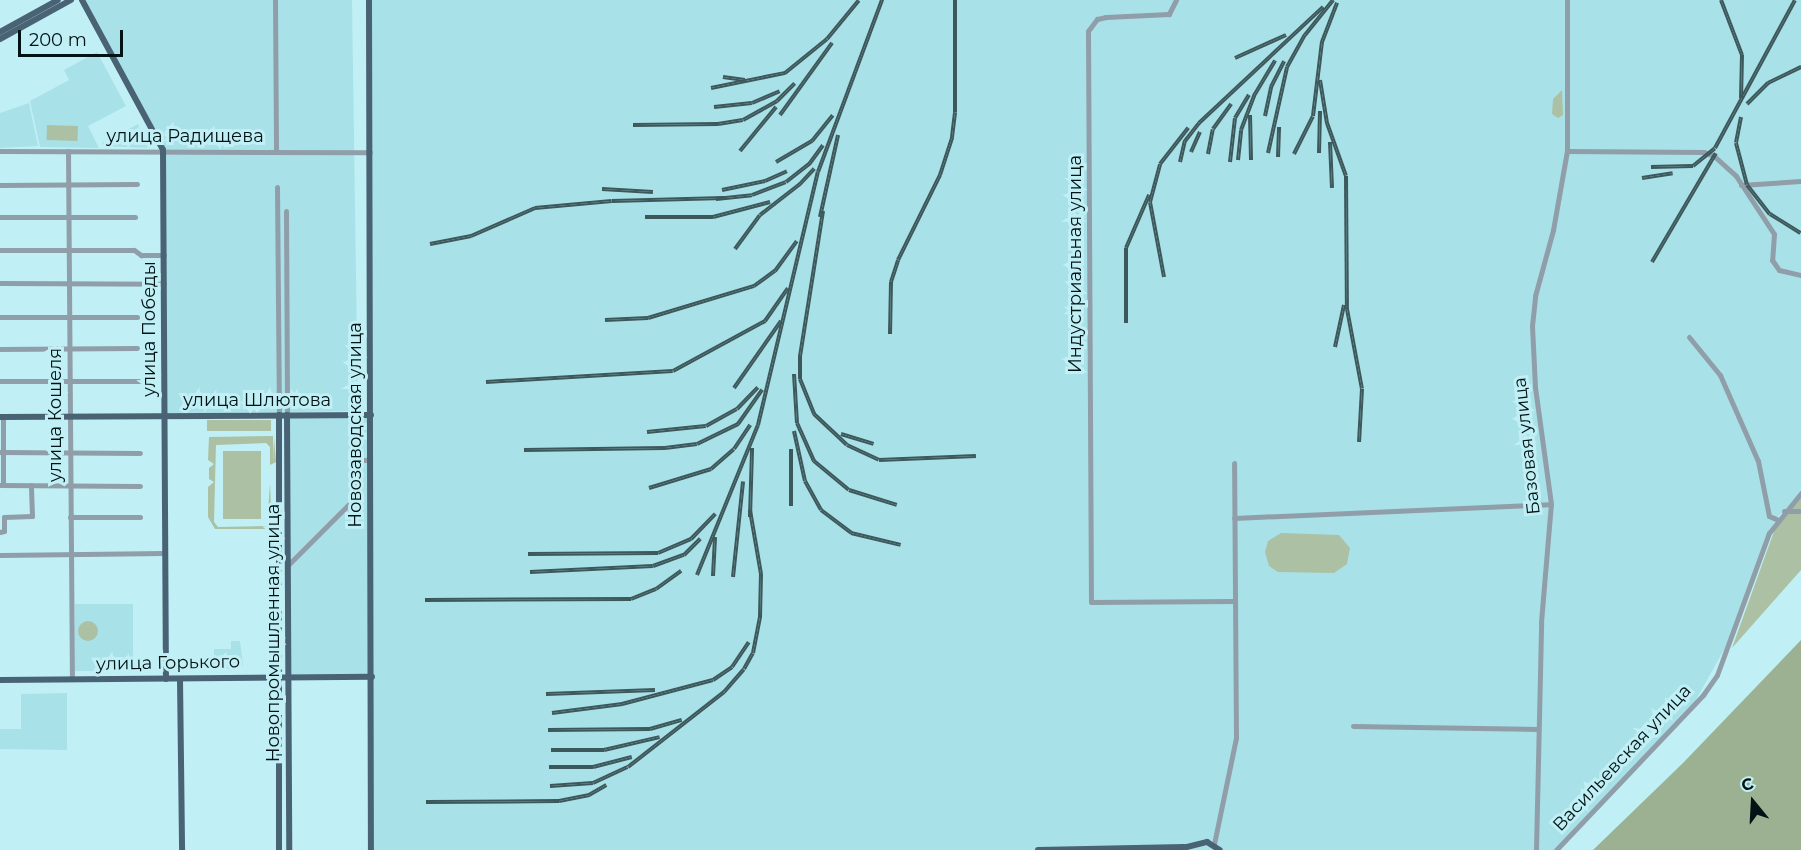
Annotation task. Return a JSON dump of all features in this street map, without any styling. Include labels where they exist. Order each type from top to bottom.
[{"type":"main road","points":[[0,32],[50,2],[58,0]]},
{"type":"main road","points":[[0,39],[71,0]]},
{"type":"main road","name":"улица Победы","points":[[82,0],[163,150],[166,679]]},
{"type":"main road","name":"Новозаводская улица","points":[[369,0],[371,850]]},
{"type":"main road","name":"Новопромышленная улица","points":[[279,850],[288,565],[283,415]]},
{"type":"main road","name":"Новопромышленная улица","points":[[283,415],[289,850]]},
{"type":"main road","name":"улица Шлютова","points":[[1,417],[371,415]]},
{"type":"main road","name":"улица Горького","points":[[0,680],[372,677]]},
{"type":"main road","points":[[180,679],[182,850]]},
{"type":"main road","points":[[1038,850],[1181,848],[1198,842],[1214,844],[1220,850]]},
{"type":"street","points":[[275,0],[276,151]]},
{"type":"street","name":"Индустриальная улица","points":[[1176,0],[1168,14],[1106,17],[1097,19],[1088,31],[1091,602],[1234,601]]},
{"type":"street","name":"Базовая улица","points":[[1533,850],[1541,622],[1551,504],[1536,387],[1532,326],[1535,296],[1553,230],[1567,151],[1567,0]]},
{"type":"street","name":"улица Радищева","points":[[0,151],[370,152]]},
{"type":"street","name":"улица Кошеля","points":[[68,151],[72,679]]},
{"type":"street","points":[[1567,151],[1704,152],[1722,161],[1774,234],[1772,260],[1779,270],[1801,275]]},
{"type":"street","points":[[1741,185],[1801,181]]},
{"type":"street","points":[[0,185],[136,184]]},
{"type":"street","points":[[277,187],[283,415]]},
{"type":"street","points":[[283,415],[286,211]]},
{"type":"street","points":[[0,217],[135,217]]},
{"type":"street","points":[[0,250],[134,250],[141,255],[164,255]]},
{"type":"street","points":[[0,283],[164,284]]},
{"type":"street","points":[[0,317],[138,317]]},
{"type":"street","points":[[1689,337],[1720,375],[1758,461],[1769,516],[1776,519]]},
{"type":"street","points":[[0,349],[137,348]]},
{"type":"street","points":[[0,381],[71,383],[140,381]]},
{"type":"street","points":[[1,417],[2,485],[140,486]]},
{"type":"street","points":[[1,452],[140,453]]},
{"type":"street","points":[[288,565],[357,496],[356,460],[370,460]]},
{"type":"street","points":[[1214,844],[1236,738],[1234,463]]},
{"type":"street","points":[[0,532],[4,531],[4,517],[32,516],[32,485]]},
{"type":"street","name":"Васильевская улица","points":[[1556,850],[1689,712],[1717,675],[1776,519],[1801,493]]},
{"type":"street","points":[[1234,518],[1551,504]]},
{"type":"street","points":[[1784,511],[1801,511]]},
{"type":"street","points":[[70,517],[140,517]]},
{"type":"street","points":[[0,555],[165,553]]},
{"type":"street","points":[[1353,726],[1538,729]]},
{"type":"shaded area","points":[[84,0],[352,0],[358,411],[166,414],[164,149]]},
{"type":"shaded area","points":[[369,0],[1801,0],[1801,493],[1776,519],[1730,639],[1689,712],[1556,850],[371,850]]},
{"type":"shaded area","points":[[97,52],[126,106],[88,126],[99,148],[40,147],[30,101],[69,80],[64,70]]},
{"type":"shaded area","points":[[29,103],[38,146],[0,148],[0,113]]},
{"type":"shaded area","points":[[138,124],[150,148],[104,146],[102,143]]},
{"type":"shaded area","points":[[290,416],[369,416],[369,675],[290,675]]},
{"type":"shaded area","points":[[75,604],[133,604],[133,671],[75,671]]},
{"type":"shaded area","points":[[231,641],[240,641],[243,665],[228,669],[224,665],[223,670],[214,670],[214,649],[231,649]]},
{"type":"shaded area","points":[[67,693],[67,750],[0,749],[0,729],[21,729],[21,694]]},
{"type":"green space","points":[[1562,90],[1563,115],[1558,118],[1552,114],[1553,99]]},
{"type":"green space","points":[[47,125],[78,126],[77,141],[46,140]]},
{"type":"green space","points":[[207,420],[271,420],[271,431],[207,431]]},
{"type":"green space","points":[[273,436],[273,463],[274,437],[276,462],[270,465],[270,447],[266,443],[216,445],[214,522],[218,527],[267,526],[270,483],[272,529],[215,529],[208,517],[208,487],[214,482],[209,479],[209,468],[214,464],[208,460],[209,437]]},
{"type":"green space","points":[[223,451],[261,451],[261,519],[223,519]]},
{"type":"green space","points":[[1801,498],[1801,570],[1732,648],[1777,523]]},
{"type":"green space","points":[[1281,533],[1339,535],[1350,548],[1347,564],[1334,573],[1278,572],[1269,566],[1265,552],[1268,541]]},
{"type":"green space","points":[[88,621],[95,624],[98,631],[95,638],[88,641],[81,638],[78,631],[81,624]]},
{"type":"green space","points":[[1801,640],[1801,850],[1593,850],[1683,763]]},
{"type":"railway","points":[[711,88],[785,73],[827,39],[859,0]]},
{"type":"railway","points":[[697,575],[758,425],[818,172],[882,0]]},
{"type":"railway","points":[[890,334],[891,282],[898,260],[940,175],[952,137],[955,112],[955,0]]},
{"type":"railway","points":[[1268,153],[1287,67],[1305,35],[1333,0]]},
{"type":"railway","points":[[1721,0],[1742,55],[1741,98]]},
{"type":"railway","points":[[1651,167],[1693,166],[1715,148],[1795,0]]},
{"type":"railway","points":[[1294,154],[1313,116],[1322,42],[1337,3]]},
{"type":"railway","points":[[1180,162],[1185,141],[1199,123],[1323,7]]},
{"type":"railway","points":[[1235,58],[1286,35]]},
{"type":"railway","points":[[780,115],[832,43]]},
{"type":"railway","points":[[1238,160],[1241,130],[1255,94],[1275,61]]},
{"type":"railway","points":[[1265,116],[1271,87],[1284,61]]},
{"type":"railway","points":[[1747,104],[1768,83],[1801,67]]},
{"type":"railway","points":[[723,77],[745,80]]},
{"type":"railway","points":[[1320,80],[1327,123],[1346,176],[1347,309],[1362,389],[1359,442]]},
{"type":"railway","points":[[633,125],[718,124],[743,120],[777,101],[795,83]]},
{"type":"railway","points":[[714,107],[752,103],[780,91]]},
{"type":"railway","points":[[1230,162],[1235,118],[1249,95]]},
{"type":"railway","points":[[1208,154],[1213,129],[1231,104]]},
{"type":"railway","points":[[740,151],[776,107]]},
{"type":"railway","points":[[1319,153],[1320,111]]},
{"type":"railway","points":[[776,162],[812,141],[833,115]]},
{"type":"railway","points":[[1250,115],[1251,160]]},
{"type":"railway","points":[[1741,117],[1736,143],[1747,185],[1770,214],[1801,233]]},
{"type":"railway","points":[[1278,157],[1279,127]]},
{"type":"railway","points":[[1164,277],[1150,202],[1160,164],[1188,128]]},
{"type":"railway","points":[[1191,152],[1200,132]]},
{"type":"railway","points":[[820,217],[838,135]]},
{"type":"railway","points":[[1330,142],[1332,188]]},
{"type":"railway","points":[[716,199],[752,195],[786,182],[810,163],[823,145]]},
{"type":"railway","points":[[1652,262],[1716,153]]},
{"type":"railway","points":[[735,249],[760,215],[800,184],[814,169]]},
{"type":"railway","points":[[722,190],[765,181],[787,171]]},
{"type":"railway","points":[[1642,178],[1673,173]]},
{"type":"railway","points":[[602,189],[653,192]]},
{"type":"railway","points":[[1126,323],[1126,248],[1149,195]]},
{"type":"railway","points":[[430,244],[471,236],[535,208],[612,201],[724,198]]},
{"type":"railway","points":[[645,217],[713,217],[770,202]]},
{"type":"railway","points":[[823,211],[800,356],[800,379],[814,414],[847,445],[879,460],[976,456]]},
{"type":"railway","points":[[605,320],[648,318],[754,286],[775,271],[797,241]]},
{"type":"railway","points":[[486,382],[673,371],[765,321],[788,288]]},
{"type":"railway","points":[[1335,347],[1344,305]]},
{"type":"railway","points":[[734,388],[781,321]]},
{"type":"railway","points":[[794,374],[797,423],[814,461],[849,490],[897,505]]},
{"type":"railway","points":[[647,432],[706,426],[737,409],[758,387]]},
{"type":"railway","points":[[524,450],[665,448],[697,444],[738,424],[762,390]]},
{"type":"railway","points":[[649,488],[711,469],[734,449],[750,425]]},
{"type":"railway","points":[[794,431],[805,481],[821,510],[851,533],[901,545]]},
{"type":"railway","points":[[841,434],[873,444]]},
{"type":"railway","points":[[750,517],[752,448]]},
{"type":"railway","points":[[791,449],[791,506]]},
{"type":"railway","points":[[733,577],[743,482]]},
{"type":"railway","points":[[550,786],[593,783],[628,767],[724,692],[744,669],[753,653],[760,617],[761,574],[750,510]]},
{"type":"railway","points":[[528,554],[658,553],[691,539],[715,514]]},
{"type":"railway","points":[[713,576],[715,537]]},
{"type":"railway","points":[[530,572],[653,566],[684,555],[700,539]]},
{"type":"railway","points":[[425,600],[631,599],[656,589],[681,571]]},
{"type":"railway","points":[[552,713],[622,704],[713,680],[732,667],[749,642]]},
{"type":"railway","points":[[546,694],[655,690]]},
{"type":"railway","points":[[548,730],[650,729],[682,720]]},
{"type":"railway","points":[[551,750],[604,750],[660,737]]},
{"type":"railway","points":[[549,767],[593,767],[632,757]]},
{"type":"railway","points":[[426,802],[559,801],[589,795],[606,785]]}]
